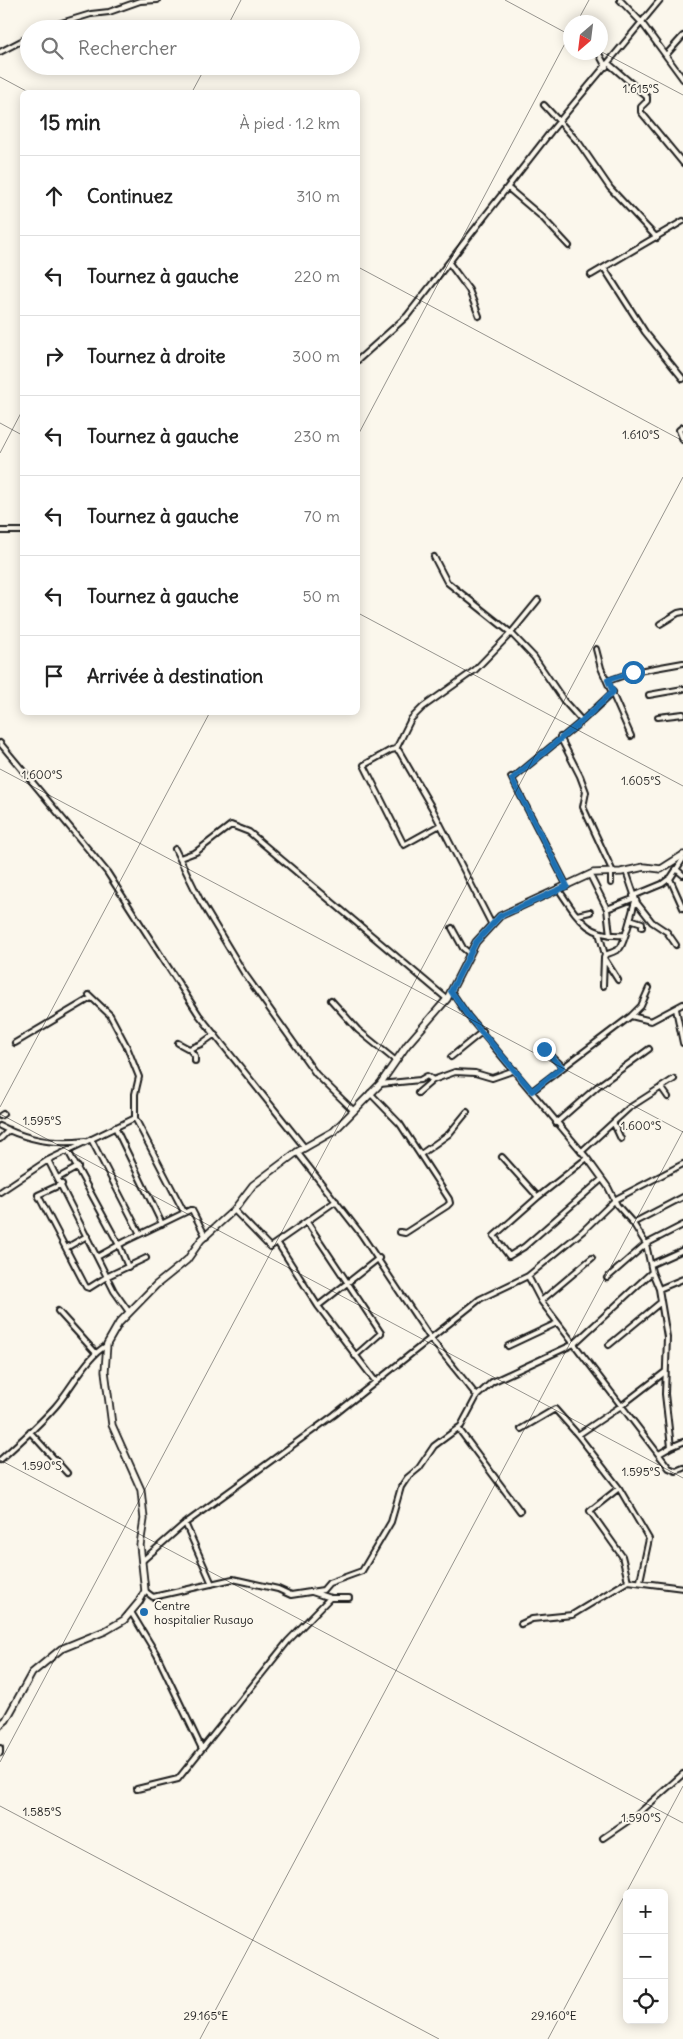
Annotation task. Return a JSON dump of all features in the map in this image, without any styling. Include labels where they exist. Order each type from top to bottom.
[{"type":"street","points":[[71,20],[91,14],[109,12],[140,1],[157,0]]},
{"type":"street","points":[[620,0],[642,23],[683,79]]},
{"type":"street","points":[[360,358],[407,316],[559,121],[660,0]]},
{"type":"street","points":[[666,55],[683,36]]},
{"type":"street","points":[[0,52],[20,42]]},
{"type":"street","points":[[604,60],[607,65],[647,97],[647,101],[641,107],[640,112],[683,163]]},
{"type":"street","points":[[544,105],[582,147],[610,188],[657,238]]},
{"type":"street","points":[[508,188],[542,217],[569,246]]},
{"type":"street","points":[[591,276],[683,221]]},
{"type":"street","points":[[449,263],[469,290],[479,316]]},
{"type":"street","points":[[604,268],[645,332],[683,379]]},
{"type":"street","points":[[683,427],[680,430],[683,440]]},
{"type":"street","points":[[0,531],[20,531]]},
{"type":"street","points":[[434,557],[447,582],[511,633],[534,657],[564,700],[582,721]]},
{"type":"street","points":[[396,749],[411,718],[475,670],[511,633],[538,600]]},
{"type":"street","points":[[660,624],[683,612]]},
{"type":"street","points":[[596,649],[601,668],[608,680],[631,736]]},
{"type":"street","points":[[608,680],[633,672],[683,663]]},
{"type":"street","points":[[649,695],[683,689]]},
{"type":"street","points":[[567,886],[512,778],[582,721],[613,692]]},
{"type":"street","points":[[658,718],[683,714]]},
{"type":"street","points":[[560,737],[586,792],[583,807],[612,872],[611,883]]},
{"type":"street","points":[[0,743],[107,872],[199,1016],[305,1148]]},
{"type":"street","points":[[396,749],[414,775],[492,925]]},
{"type":"street","points":[[396,749],[364,765],[404,845],[440,825]]},
{"type":"street","points":[[180,858],[196,852],[231,825],[249,832],[447,999]]},
{"type":"street","points":[[175,849],[200,900],[244,973],[316,1074],[354,1111]]},
{"type":"street","points":[[661,869],[683,855]]},
{"type":"street","points":[[607,909],[634,899],[662,884],[676,870],[683,859]]},
{"type":"street","points":[[0,1726],[6,1720],[32,1673],[61,1649],[106,1631],[124,1620],[145,1591],[140,1545],[144,1519],[142,1490],[112,1425],[104,1371],[106,1346],[110,1336],[129,1312],[163,1279],[180,1268],[206,1237],[234,1210],[253,1185],[297,1152],[334,1131],[380,1084],[396,1061],[447,999],[470,954],[492,925],[508,912],[599,872],[626,871],[644,867],[661,869],[670,877],[683,908]]},
{"type":"street","points":[[676,870],[683,875]]},
{"type":"street","points":[[626,871],[634,899],[652,922],[667,932],[676,945]]},
{"type":"street","points":[[590,875],[607,909],[610,935]]},
{"type":"street","points":[[559,890],[585,926],[599,933],[625,935]]},
{"type":"street","points":[[605,956],[619,949],[624,942],[634,899]]},
{"type":"street","points":[[578,915],[590,912]]},
{"type":"street","points":[[630,918],[642,923],[642,927]]},
{"type":"street","points":[[452,928],[463,948],[470,954]]},
{"type":"street","points":[[599,933],[605,956],[618,980]]},
{"type":"street","points":[[603,986],[605,956]]},
{"type":"street","points":[[532,1091],[631,1016],[641,1006],[649,988]]},
{"type":"street","points":[[451,991],[556,1123],[587,1158],[602,1178],[616,1200],[617,1205],[633,1223],[646,1244],[652,1264],[652,1272],[659,1289],[667,1337],[665,1394],[671,1446]]},
{"type":"street","points":[[15,1043],[90,996],[110,1015],[128,1047],[140,1077],[135,1094],[135,1118],[184,1212]]},
{"type":"street","points":[[331,1000],[358,1030],[396,1061]]},
{"type":"street","points":[[631,1016],[651,1021],[683,1004]]},
{"type":"street","points":[[676,1009],[683,1043]]},
{"type":"street","points":[[451,1057],[482,1031]]},
{"type":"street","points":[[189,1049],[201,1044],[214,1034]]},
{"type":"street","points":[[178,1043],[189,1049],[195,1056],[195,1061]]},
{"type":"street","points":[[544,1049],[562,1067]]},
{"type":"street","points":[[556,1123],[598,1086],[650,1049]]},
{"type":"street","points":[[418,1093],[433,1080],[455,1072],[475,1073],[492,1078],[515,1070]]},
{"type":"street","points":[[380,1084],[420,1080],[427,1076],[433,1080]]},
{"type":"street","points":[[581,1152],[614,1124],[629,1108],[674,1078]]},
{"type":"street","points":[[661,1087],[668,1097]]},
{"type":"street","points":[[370,1093],[400,1124],[421,1154],[450,1203],[404,1233],[400,1232]]},
{"type":"street","points":[[421,1154],[449,1134],[467,1112]]},
{"type":"street","points":[[0,1192],[48,1160],[135,1118]]},
{"type":"street","points":[[614,1124],[621,1140]]},
{"type":"street","points":[[0,1126],[42,1140],[68,1143],[90,1140]]},
{"type":"street","points":[[115,1127],[162,1224]]},
{"type":"street","points":[[0,1139],[9,1130]]},
{"type":"street","points":[[90,1140],[140,1234]]},
{"type":"street","points":[[68,1151],[119,1245],[128,1267]]},
{"type":"street","points":[[297,1152],[379,1258],[431,1339],[477,1396]]},
{"type":"street","points":[[502,1157],[538,1197]]},
{"type":"street","points":[[587,1158],[538,1197],[494,1236],[509,1256],[524,1247],[602,1178]]},
{"type":"street","points":[[48,1160],[62,1184],[114,1291],[129,1312]]},
{"type":"street","points":[[142,1560],[186,1523],[376,1382],[480,1299],[528,1276],[583,1231],[616,1200],[683,1164]]},
{"type":"street","points":[[58,1178],[78,1167]]},
{"type":"street","points":[[62,1184],[38,1195],[86,1287],[89,1288],[108,1276],[146,1258]]},
{"type":"street","points":[[633,1223],[683,1197]]},
{"type":"street","points":[[234,1210],[270,1247],[336,1201]]},
{"type":"street","points":[[97,1257],[184,1212],[192,1210],[206,1237]]},
{"type":"street","points":[[307,1222],[381,1333],[355,1356]]},
{"type":"street","points":[[607,1278],[646,1244],[683,1225]]},
{"type":"street","points":[[66,1248],[87,1236]]},
{"type":"street","points":[[278,1242],[318,1306],[376,1382]]},
{"type":"street","points":[[652,1264],[683,1250]]},
{"type":"street","points":[[318,1306],[379,1258]]},
{"type":"street","points":[[541,1300],[592,1258]]},
{"type":"street","points":[[145,1591],[153,1597],[232,1579],[278,1589],[291,1595],[323,1590],[329,1583],[362,1571],[391,1522],[401,1487],[407,1478],[419,1468],[434,1446],[458,1428],[477,1396],[492,1382],[574,1344],[652,1272]]},
{"type":"street","points":[[528,1276],[541,1300],[557,1322],[658,1454],[672,1470],[683,1468]]},
{"type":"street","points":[[659,1289],[683,1280]]},
{"type":"street","points":[[609,1345],[661,1302]]},
{"type":"street","points":[[58,1311],[95,1352]]},
{"type":"street","points":[[508,1346],[557,1322]]},
{"type":"street","points":[[0,1460],[30,1432],[67,1392],[95,1352],[106,1346]]},
{"type":"street","points":[[578,1434],[621,1406],[665,1372]]},
{"type":"street","points":[[521,1428],[555,1409],[578,1434],[619,1488],[649,1539],[640,1581]]},
{"type":"street","points":[[458,1428],[520,1511]]},
{"type":"street","points":[[30,1432],[67,1473]]},
{"type":"street","points":[[658,1454],[671,1446],[683,1442]]},
{"type":"street","points":[[619,1488],[590,1511],[622,1556],[628,1581]]},
{"type":"street","points":[[186,1523],[212,1584]]},
{"type":"street","points":[[521,1624],[532,1619],[572,1615],[628,1581],[640,1581],[683,1588]]},
{"type":"street","points":[[311,1592],[330,1598],[349,1598]]},
{"type":"street","points":[[137,1789],[178,1779],[288,1641],[330,1598]]},
{"type":"street","points":[[131,1612],[161,1662],[202,1749]]},
{"type":"street","points":[[0,1748],[0,1754]]},
{"type":"street","points":[[603,1838],[638,1814],[683,1774]]},
{"type":"place","name":"Centre hospitalier Rusayo","points":[[144,1612]]},
{"type":"route","points":[[544,1049],[562,1067],[532,1091],[501,1052],[468,1016],[451,991],[460,977],[467,958],[476,942],[500,916],[567,886],[512,779],[560,737],[582,721],[613,692],[608,680],[633,672]]}]
